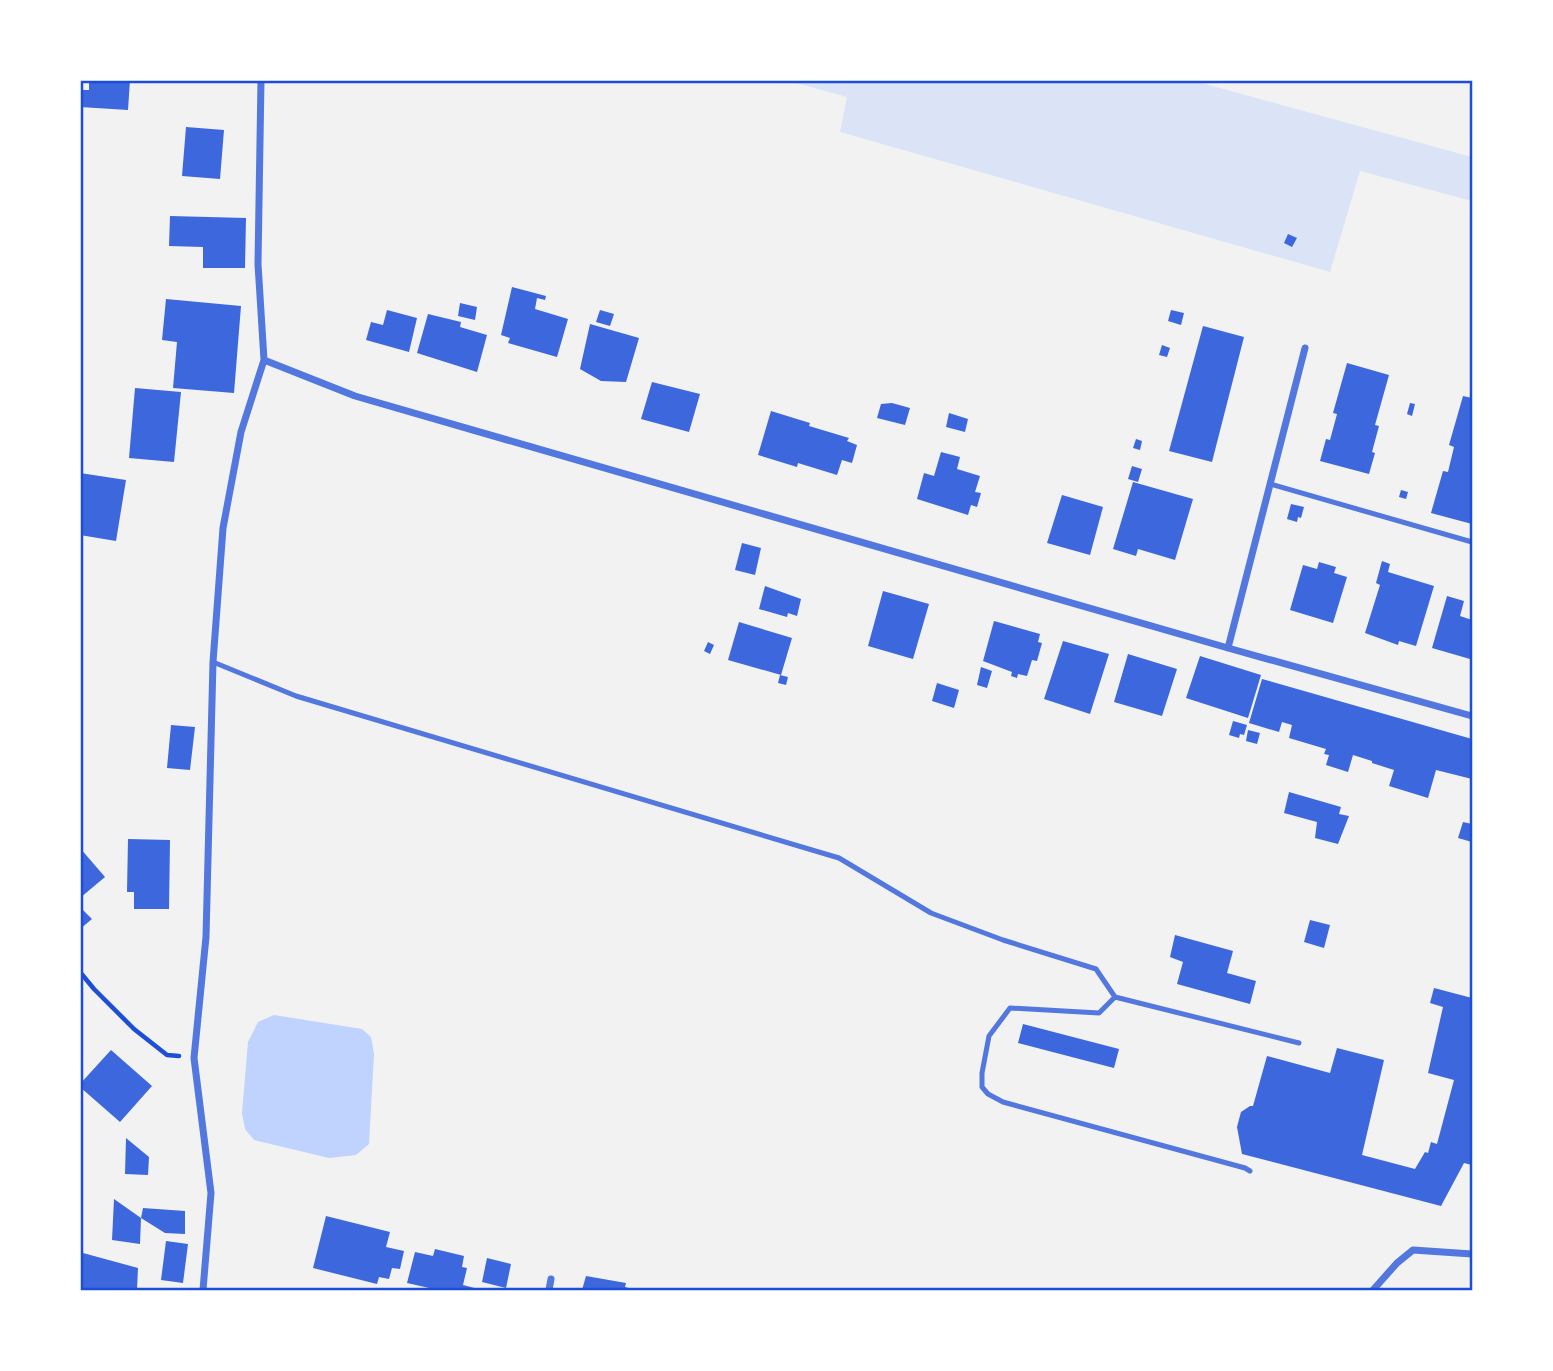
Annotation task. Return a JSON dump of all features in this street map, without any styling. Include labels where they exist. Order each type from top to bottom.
[{"type":"street","points":[[203,1290],[211,1194],[194,1058],[206,937],[214,662],[223,528],[242,432],[264,360],[258,264],[261,80]]},
{"type":"street","points":[[1228,648],[1305,348]]},
{"type":"street","points":[[264,360],[355,396],[1472,716]]},
{"type":"street","points":[[1373,1290],[1397,1263],[1413,1250],[1472,1254]]},
{"type":"street","points":[[549,1290],[551,1279]]},
{"type":"lane","points":[[1270,484],[1472,542]]},
{"type":"lane","points":[[214,662],[296,696],[839,858],[931,914],[1096,969],[1115,997],[1299,1043]]},
{"type":"lane","points":[[1115,997],[1099,1013],[1010,1008],[989,1036],[982,1087],[988,1094],[1003,1102],[1250,1171]]},
{"type":"path","points":[[80,972],[134,1029],[159,1049],[167,1055],[194,1058]]},
{"type":"shaded area","points":[[789,81],[1194,81],[1472,157],[1472,201],[1360,171],[1330,272],[840,132],[847,97]]},
{"type":"water","points":[[274,1015],[362,1029],[371,1037],[374,1054],[369,1144],[356,1155],[329,1158],[254,1140],[245,1129],[242,1113],[248,1042],[258,1022]]},
{"type":"building","points":[[89,80],[130,80],[128,110],[80,107],[80,90],[89,90]]},
{"type":"building","points":[[186,127],[224,130],[220,179],[182,176]]},
{"type":"building","points":[[170,216],[246,218],[245,268],[203,268],[203,247],[169,246]]},
{"type":"building","points":[[1288,234],[1297,238],[1292,247],[1284,243]]},
{"type":"building","points":[[512,287],[546,296],[545,300],[537,298],[535,309],[568,319],[557,357],[508,343],[510,338],[501,335]]},
{"type":"building","points":[[166,299],[241,306],[234,393],[173,388],[177,342],[162,340]]},
{"type":"building","points":[[460,303],[477,307],[475,320],[458,316]]},
{"type":"building","points":[[387,310],[417,318],[409,352],[366,340],[371,322],[383,325]]},
{"type":"building","points":[[600,310],[614,314],[610,326],[596,322]]},
{"type":"building","points":[[1171,310],[1184,313],[1181,325],[1168,321]]},
{"type":"building","points":[[428,314],[461,322],[460,327],[487,335],[477,372],[417,353]]},
{"type":"building","points":[[590,324],[639,338],[626,382],[601,381],[580,369]]},
{"type":"building","points":[[1203,326],[1244,337],[1212,462],[1169,451]]},
{"type":"building","points":[[1162,345],[1170,348],[1167,357],[1159,355]]},
{"type":"building","points":[[1347,363],[1389,375],[1375,425],[1379,426],[1369,474],[1320,461],[1326,439],[1330,440],[1337,414],[1333,413]]},
{"type":"building","points":[[652,382],[700,394],[689,432],[641,419]]},
{"type":"building","points":[[135,388],[181,392],[174,462],[129,458]]},
{"type":"building","points":[[1463,396],[1472,398],[1472,524],[1431,513],[1443,471],[1448,472],[1454,447],[1449,445]]},
{"type":"building","points":[[892,403],[910,408],[905,425],[877,418],[881,404]]},
{"type":"building","points":[[1410,403],[1415,404],[1412,416],[1407,414]]},
{"type":"building","points":[[771,411],[849,438],[847,441],[857,445],[852,463],[842,460],[837,475],[758,455]]},
{"type":"building","points":[[949,413],[968,419],[965,432],[946,427]]},
{"type":"building","points":[[1136,439],[1142,441],[1140,450],[1133,448]]},
{"type":"building","points":[[941,452],[960,457],[957,469],[980,476],[975,492],[981,493],[977,507],[971,505],[968,515],[917,499],[924,473],[934,476]]},
{"type":"building","points":[[1132,466],[1142,469],[1138,482],[1128,479]]},
{"type":"building","points":[[80,473],[126,480],[116,541],[80,535]]},
{"type":"building","points":[[1133,482],[1193,499],[1175,560],[1138,549],[1136,556],[1113,549]]},
{"type":"building","points":[[1401,490],[1408,492],[1406,499],[1399,497]]},
{"type":"building","points":[[1062,495],[1103,507],[1090,555],[1047,543]]},
{"type":"building","points":[[1291,504],[1304,507],[1297,522],[1287,519]]},
{"type":"building","points":[[742,543],[761,548],[755,575],[735,570]]},
{"type":"building","points":[[1382,561],[1390,564],[1388,572],[1434,586],[1416,646],[1399,641],[1398,645],[1365,633],[1380,585],[1376,583]]},
{"type":"building","points":[[1319,562],[1336,567],[1334,573],[1347,577],[1333,623],[1290,610],[1303,565],[1317,569]]},
{"type":"building","points":[[765,586],[801,599],[797,616],[788,613],[787,617],[759,609]]},
{"type":"building","points":[[883,591],[929,604],[913,659],[868,646]]},
{"type":"building","points":[[1447,596],[1464,601],[1460,616],[1472,620],[1470,659],[1432,648]]},
{"type":"building","points":[[994,621],[1040,634],[1038,642],[1042,643],[1037,661],[1032,660],[1027,676],[1011,676],[1012,672],[983,661]]},
{"type":"building","points":[[739,622],[792,638],[781,675],[728,660]]},
{"type":"building","points":[[1063,641],[1109,654],[1090,714],[1044,699]]},
{"type":"building","points":[[708,642],[714,645],[710,654],[704,651]]},
{"type":"building","points":[[1128,654],[1177,669],[1162,716],[1114,702]]},
{"type":"building","points":[[1200,656],[1261,675],[1248,718],[1186,698]]},
{"type":"building","points":[[981,667],[992,671],[987,688],[977,685]]},
{"type":"building","points":[[780,675],[788,677],[786,685],[778,683]]},
{"type":"building","points":[[1262,679],[1472,739],[1472,779],[1436,770],[1428,798],[1389,786],[1394,770],[1372,761],[1353,755],[1348,772],[1326,765],[1329,755],[1324,754],[1326,749],[1289,738],[1292,725],[1282,722],[1279,732],[1249,723]]},
{"type":"building","points":[[937,683],[959,690],[954,708],[932,701]]},
{"type":"building","points":[[1233,721],[1247,725],[1244,735],[1240,734],[1239,738],[1229,735]]},
{"type":"building","points":[[171,725],[195,727],[190,770],[167,768]]},
{"type":"building","points":[[1248,730],[1260,733],[1257,744],[1246,741]]},
{"type":"building","points":[[1289,792],[1341,807],[1339,814],[1349,816],[1338,844],[1315,838],[1317,822],[1284,813]]},
{"type":"building","points":[[1463,822],[1472,824],[1472,842],[1458,838]]},
{"type":"building","points":[[128,839],[170,840],[169,909],[134,909],[134,892],[127,892]]},
{"type":"building","points":[[80,848],[105,877],[80,898]]},
{"type":"building","points":[[80,907],[92,919],[80,929]]},
{"type":"building","points":[[1310,920],[1330,925],[1324,948],[1304,942]]},
{"type":"building","points":[[1175,935],[1233,951],[1227,973],[1256,981],[1250,1004],[1177,984],[1183,962],[1170,957]]},
{"type":"building","points":[[1434,988],[1472,998],[1472,1165],[1464,1163],[1441,1206],[1242,1154],[1237,1127],[1241,1112],[1253,1106],[1267,1056],[1330,1073],[1337,1048],[1384,1060],[1362,1155],[1415,1169],[1425,1152],[1428,1153],[1431,1142],[1437,1144],[1454,1080],[1428,1073],[1443,1007],[1430,1003]]},
{"type":"building","points":[[1023,1024],[1119,1049],[1114,1068],[1018,1043]]},
{"type":"building","points":[[111,1050],[152,1086],[120,1122],[80,1087]]},
{"type":"building","points":[[126,1138],[149,1157],[148,1175],[125,1174]]},
{"type":"building","points":[[114,1199],[141,1218],[140,1244],[112,1240]]},
{"type":"building","points":[[143,1208],[185,1211],[185,1234],[165,1233],[141,1218]]},
{"type":"building","points":[[326,1216],[390,1232],[386,1247],[404,1251],[400,1269],[392,1268],[389,1279],[379,1277],[377,1284],[313,1268]]},
{"type":"building","points":[[166,1241],[188,1244],[183,1283],[161,1280]]},
{"type":"building","points":[[435,1249],[464,1256],[462,1267],[467,1268],[463,1285],[482,1290],[438,1290],[407,1283],[415,1252],[433,1256]]},
{"type":"building","points":[[83,1253],[138,1268],[137,1290],[80,1290],[80,1260]]},
{"type":"building","points":[[487,1258],[511,1264],[506,1288],[482,1282]]},
{"type":"building","points":[[586,1276],[626,1283],[625,1287],[636,1290],[582,1290]]}]
